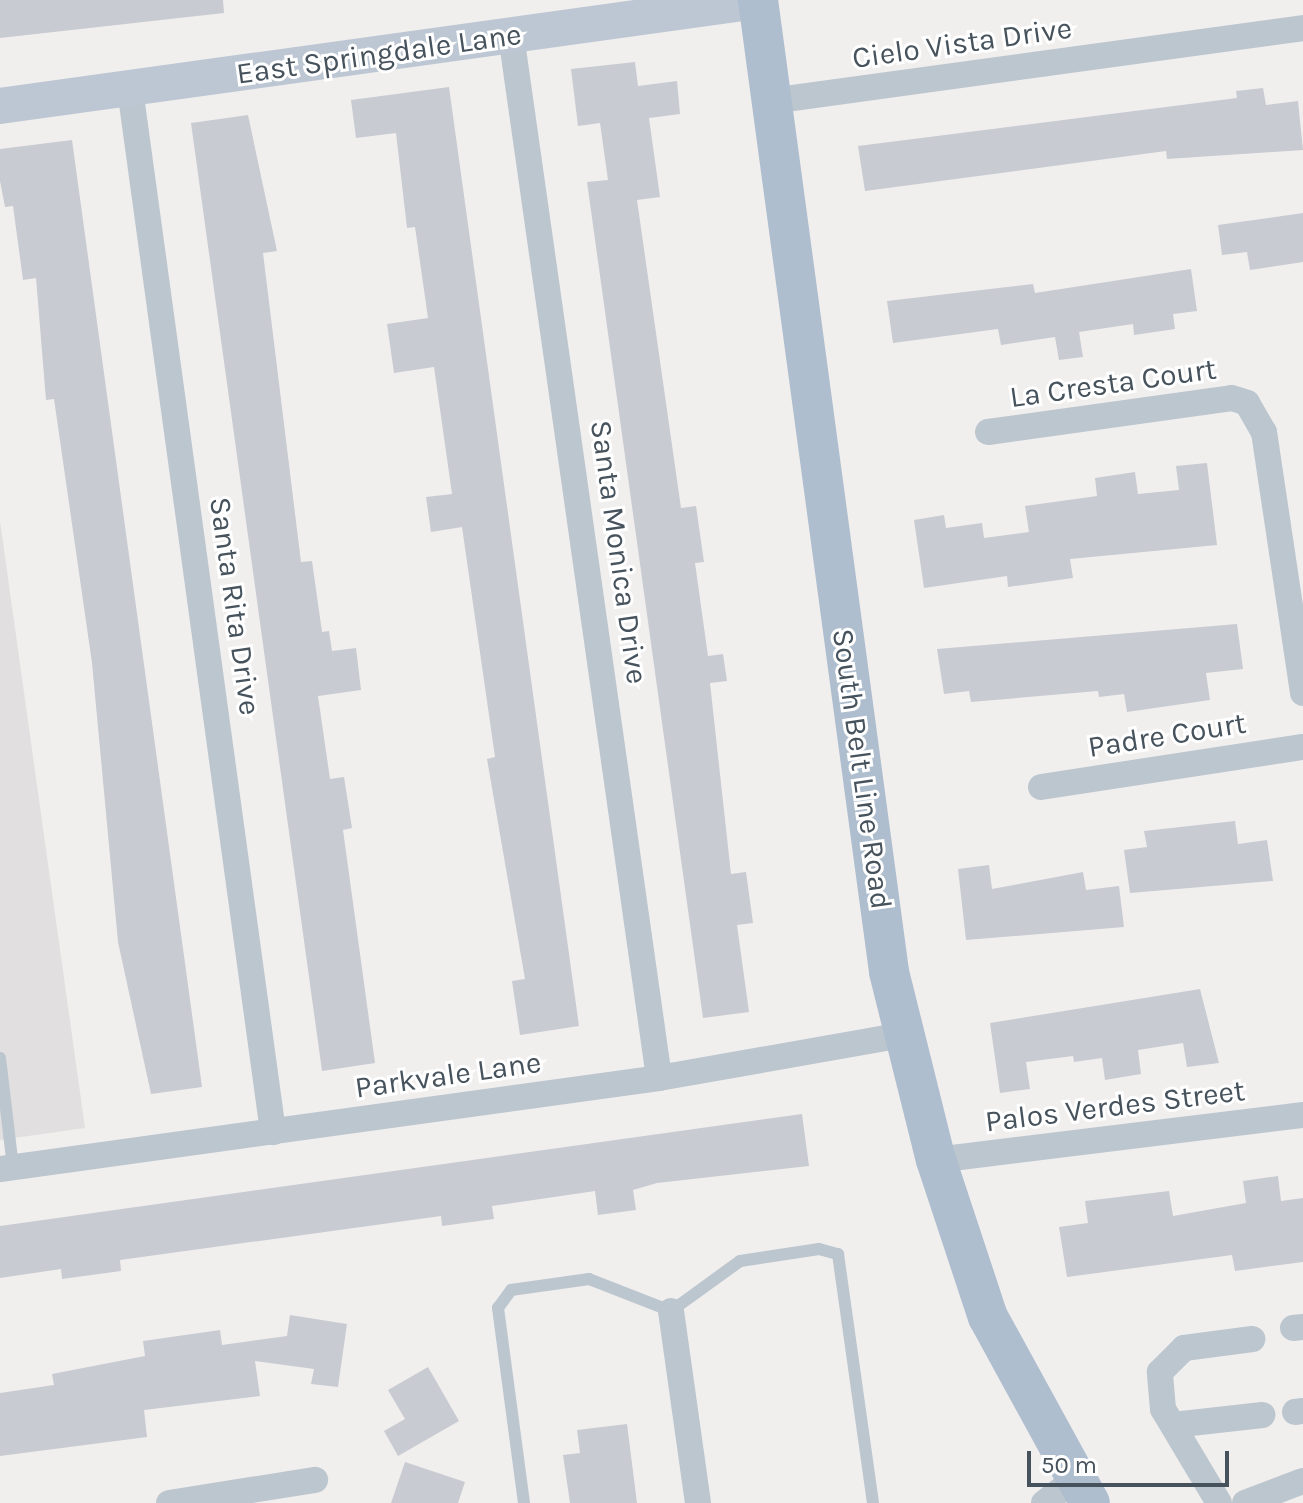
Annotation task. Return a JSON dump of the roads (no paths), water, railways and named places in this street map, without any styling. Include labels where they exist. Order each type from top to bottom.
[{"type":"main road","name":"South Belt Line Road","points":[[758,0],[889,972],[936,1160],[988,1317],[1082,1491]]},
{"type":"street","name":"East Springdale Lane","points":[[0,106],[758,0]]},
{"type":"street","name":"Cielo Vista Drive","points":[[771,101],[1303,28]]},
{"type":"street","name":"Santa Monica Drive","points":[[511,35],[659,1078]]},
{"type":"street","name":"Santa Rita Drive","points":[[130,89],[273,1132]]},
{"type":"street","name":"La Cresta Court","points":[[988,432],[1232,398],[1247,403],[1264,432],[1303,693]]},
{"type":"street","name":"Padre Court","points":[[1041,787],[1303,747]]},
{"type":"street","name":"Parkvale Lane","points":[[7,1168],[659,1078],[904,1035]]},
{"type":"street","name":"Palos Verdes Street","points":[[936,1160],[1303,1115]]},
{"type":"street","points":[[671,1311],[698,1503]]},
{"type":"street","points":[[1219,1503],[1173,1425],[1158,1391],[1169,1358],[1184,1348],[1252,1339]]},
{"type":"street","points":[[1173,1425],[1262,1415]]},
{"type":"street","points":[[169,1503],[315,1480]]},
{"type":"street","points":[[1245,1503],[1303,1481]]},
{"type":"street","points":[[1044,1503],[1082,1491]]},
{"type":"lane","points":[[0,1058],[7,1168]]},
{"type":"lane","points":[[524,1503],[498,1308],[511,1290],[589,1279],[671,1311],[740,1261],[819,1249],[838,1254],[873,1503]]}]
